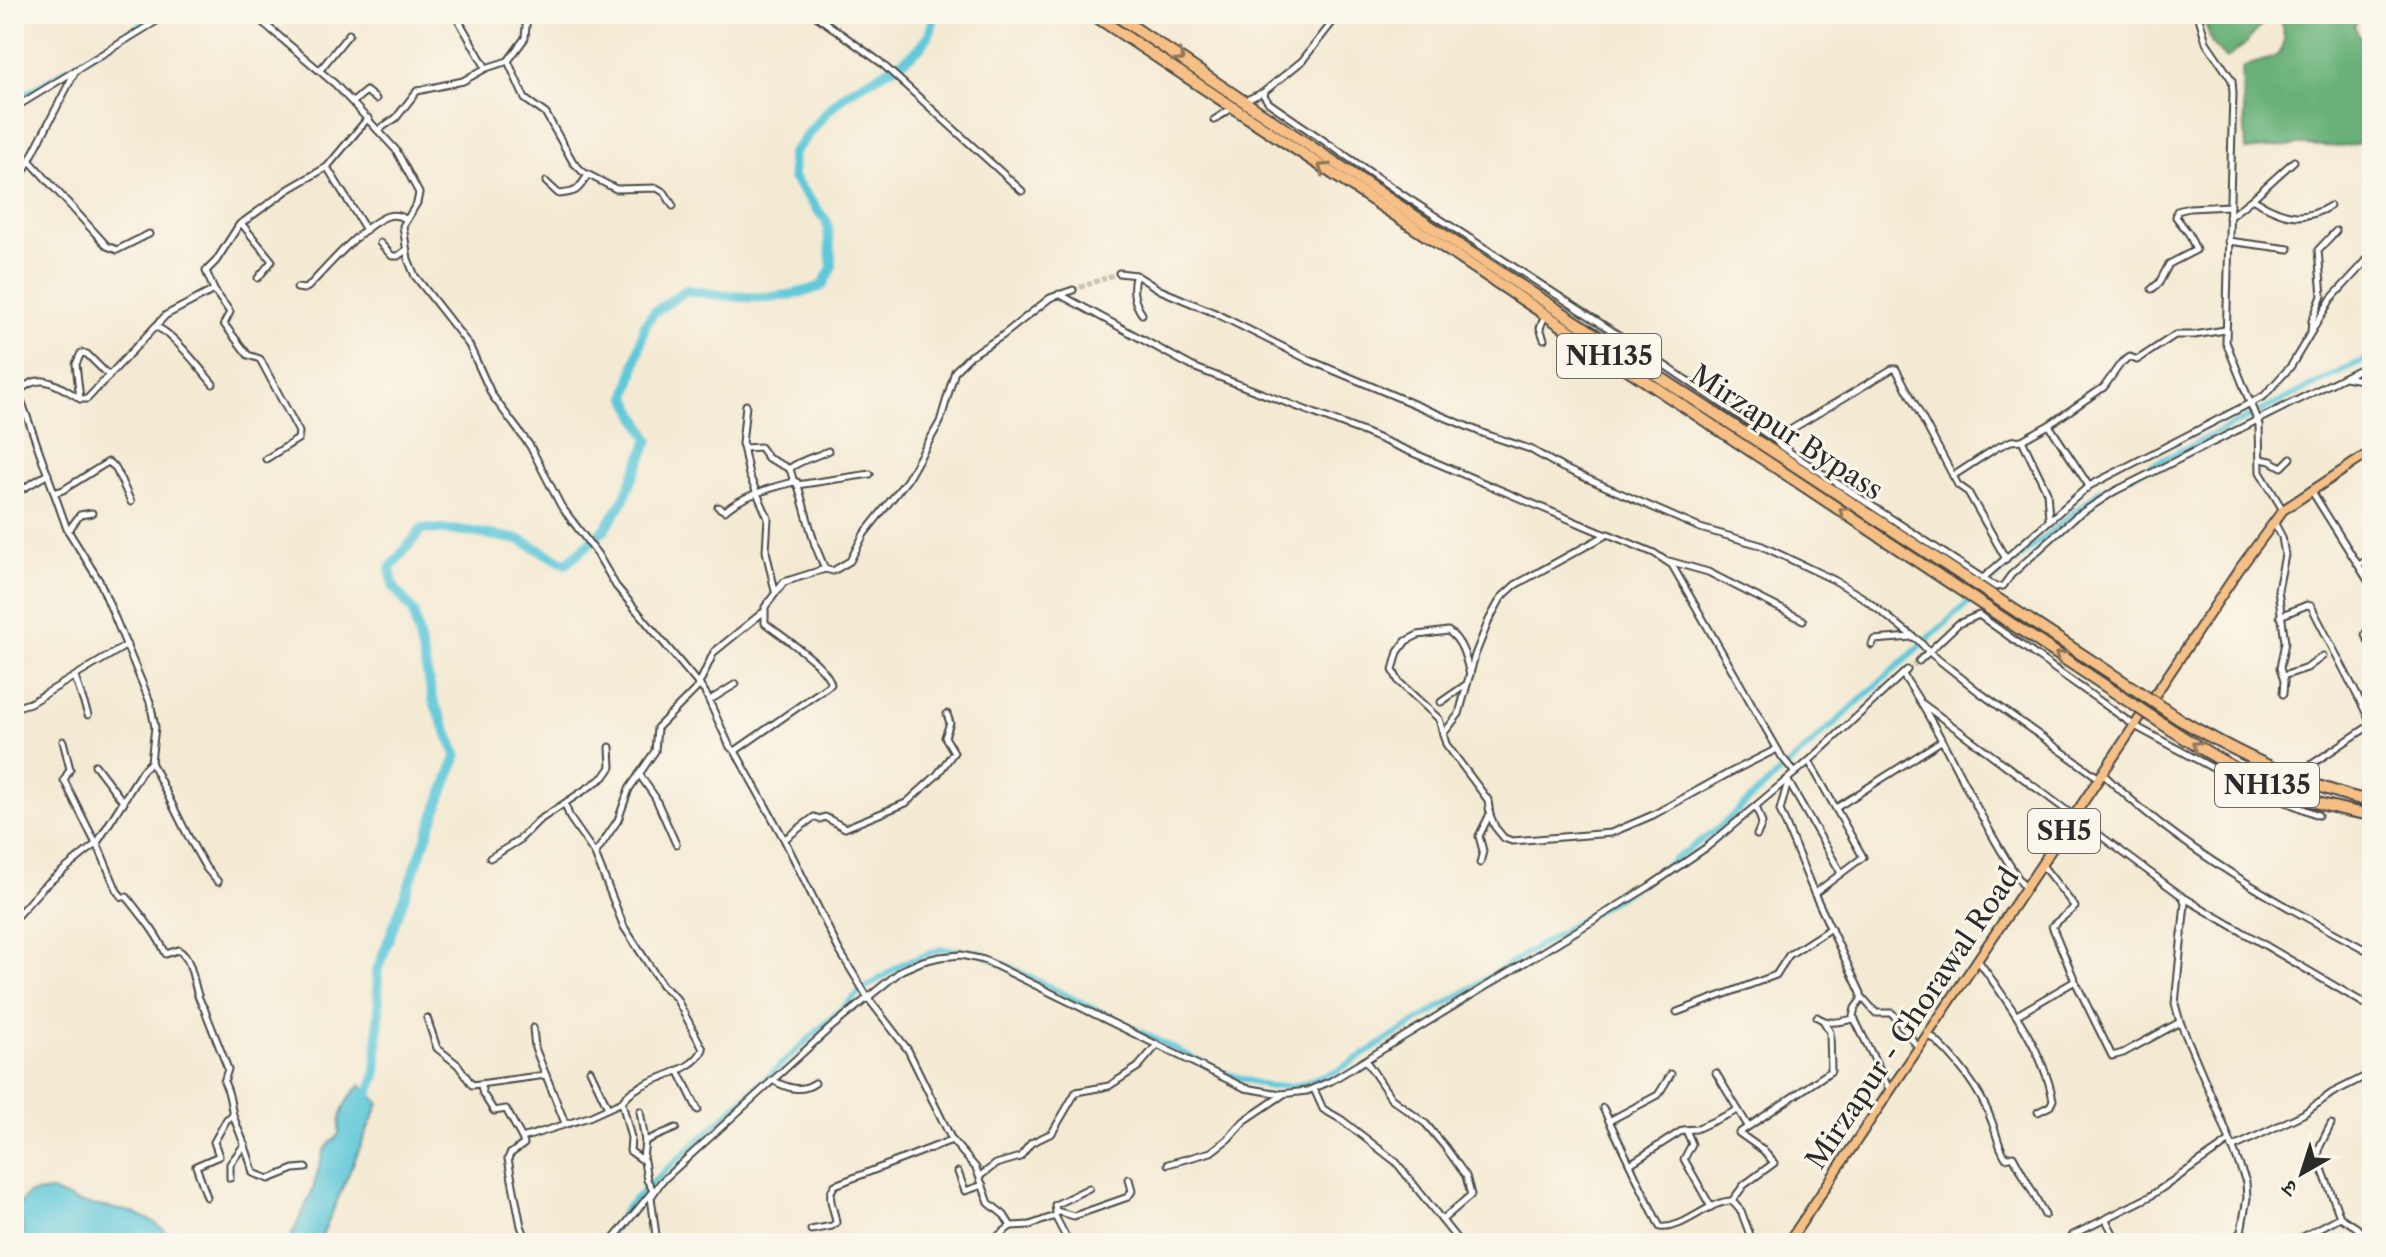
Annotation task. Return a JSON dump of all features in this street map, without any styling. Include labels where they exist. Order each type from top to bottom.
[{"type":"highway","name":"Mirzapur Bypass","points":[[1092,14],[2220,761],[2276,790],[2336,809],[2372,815]]},
{"type":"highway","name":"Mirzapur Bypass","points":[[1114,14],[2179,719],[2278,772],[2372,802]]},
{"type":"main road","name":"Mirzapur - Ghorawal Road","points":[[1788,1243],[2240,568],[2283,510],[2372,451]]},
{"type":"street","points":[[14,108],[168,14]]},
{"type":"street","points":[[253,14],[320,70],[396,150],[419,193],[417,203],[403,226],[415,276],[469,345],[492,395],[530,446],[561,506],[598,555],[622,594],[710,700],[730,747],[784,839],[809,893],[861,986],[908,1050],[952,1140],[973,1163],[980,1176],[989,1203],[1004,1215],[1011,1226]]},
{"type":"street","points":[[455,14],[486,68]]},
{"type":"street","points":[[378,130],[396,118],[417,91],[456,84],[473,78],[486,68],[508,61],[525,38],[527,14]]},
{"type":"street","points":[[1214,120],[1265,91],[1302,61],[1339,14]]},
{"type":"street","points":[[2198,14],[2206,42],[2232,80],[2225,330],[2229,354],[2257,419],[2260,472],[2283,510]]},
{"type":"street","points":[[815,15],[880,62],[1022,191]]},
{"type":"street","points":[[320,70],[349,34]]},
{"type":"street","points":[[508,61],[525,99],[546,114],[573,162],[588,175],[616,189],[657,188],[665,193],[673,206]]},
{"type":"street","points":[[14,190],[76,70]]},
{"type":"street","points":[[353,102],[366,91],[376,99]]},
{"type":"street","points":[[1265,91],[1265,99],[1289,118],[1996,587],[2005,584],[2075,517],[2115,491],[2372,363]]},
{"type":"street","points":[[266,459],[298,439],[299,432],[260,359],[248,355],[223,323],[231,313],[214,290],[206,271],[241,223],[327,167],[368,118]]},
{"type":"street","points":[[29,160],[107,246],[117,250],[149,234]]},
{"type":"street","points":[[2229,217],[2294,161]]},
{"type":"street","points":[[327,167],[366,230]]},
{"type":"street","points":[[546,182],[559,194],[571,194],[579,189],[588,175]]},
{"type":"street","points":[[2252,199],[2285,215],[2317,214],[2330,206]]},
{"type":"street","points":[[2152,289],[2159,283],[2169,264],[2196,250],[2176,217],[2177,211],[2230,206]]},
{"type":"street","points":[[297,288],[308,287],[366,230],[391,215],[406,219]]},
{"type":"street","points":[[241,223],[272,261],[258,278]]},
{"type":"street","points":[[2311,333],[2312,321],[2322,296],[2318,250],[2336,231]]},
{"type":"street","points":[[2228,241],[2289,249]]},
{"type":"street","points":[[380,243],[392,256],[407,250]]},
{"type":"street","points":[[1985,580],[2089,486],[2252,406],[2264,396],[2291,366],[2331,299],[2369,259],[2372,247]]},
{"type":"street","points":[[1119,273],[1136,275],[1160,290],[1317,363],[1485,434],[1518,444],[1563,468],[1709,532],[1777,552],[1852,590],[2010,715],[2102,776],[2134,804],[2231,872],[2313,923],[2372,953]]},
{"type":"street","points":[[1136,275],[1132,283],[1136,306],[1142,314]]},
{"type":"street","points":[[18,392],[32,381],[43,380],[80,399],[89,398],[173,310],[214,290]]},
{"type":"street","points":[[595,854],[618,820],[627,794],[657,746],[657,728],[699,684],[714,652],[763,613],[775,591],[788,579],[825,569],[833,571],[850,561],[864,534],[907,480],[944,412],[952,377],[962,364],[1059,294],[1073,290]]},
{"type":"street","points":[[1059,294],[1193,367],[1366,433],[1604,534],[1623,538],[1668,561],[1708,572],[1803,620]]},
{"type":"street","points":[[1544,339],[1540,328],[1547,302]]},
{"type":"street","points":[[155,327],[163,330],[195,361],[213,384]]},
{"type":"street","points":[[1953,476],[1996,448],[2022,440],[2049,425],[2104,387],[2130,357],[2137,360],[2163,340],[2175,335],[2225,330]]},
{"type":"street","points":[[80,399],[76,364],[81,353],[87,354],[109,376]]},
{"type":"street","points":[[1775,440],[1894,369],[1953,476],[1960,487],[1968,492],[2006,559]]},
{"type":"street","points":[[2344,377],[2372,382]]},
{"type":"street","points":[[14,380],[45,475],[68,531],[100,582],[153,713],[155,727],[150,747],[151,762],[194,848],[218,882]]},
{"type":"street","points":[[746,405],[743,445],[749,475],[768,518],[765,545],[775,591]]},
{"type":"street","points":[[14,421],[26,414]]},
{"type":"street","points":[[2049,425],[2089,486]]},
{"type":"street","points":[[2022,440],[2047,492],[2049,519]]},
{"type":"street","points":[[743,445],[745,448],[760,447],[768,458],[789,469],[825,569]]},
{"type":"street","points":[[789,469],[798,462],[828,451]]},
{"type":"street","points":[[2261,459],[2282,467],[2291,458]]},
{"type":"street","points":[[54,493],[108,462],[115,467],[131,502]]},
{"type":"street","points":[[718,507],[725,511],[763,490],[870,474]]},
{"type":"street","points":[[14,494],[45,475]]},
{"type":"street","points":[[2311,490],[2372,587]]},
{"type":"street","points":[[68,531],[80,515],[92,513]]},
{"type":"street","points":[[2274,522],[2282,537],[2285,555],[2278,590],[2285,642],[2280,668],[2283,694]]},
{"type":"street","points":[[1443,734],[1459,714],[1480,641],[1506,593],[1604,534]]},
{"type":"street","points":[[2359,565],[2372,557]]},
{"type":"street","points":[[1668,561],[1777,749],[1793,770]]},
{"type":"street","points":[[2280,616],[2311,606],[2372,724],[2309,766]]},
{"type":"street","points":[[735,751],[831,684],[830,678],[807,656],[765,623],[763,613]]},
{"type":"street","points":[[1919,661],[1927,650],[1958,624],[1979,615],[2135,726],[2244,785],[2318,815]]},
{"type":"street","points":[[2372,621],[2365,635],[2372,648]]},
{"type":"street","points":[[1470,675],[1463,649],[1455,635],[1448,631],[1411,638],[1398,652],[1393,667],[1395,678],[1439,719],[1449,749],[1488,800],[1490,815],[1499,832],[1512,841],[1604,834],[1653,815],[1777,749]]},
{"type":"street","points":[[1872,645],[1874,640],[1913,637]]},
{"type":"street","points":[[14,704],[30,703],[124,646]]},
{"type":"street","points":[[2283,676],[2307,668],[2323,656]]},
{"type":"street","points":[[1919,1048],[1892,1013],[1876,1013],[1862,997],[1814,893],[1780,810],[1793,770],[1809,761],[1905,672],[2005,860],[2025,888]]},
{"type":"street","points":[[75,677],[88,715]]},
{"type":"street","points":[[1441,702],[1468,683]]},
{"type":"street","points":[[710,700],[736,684]]},
{"type":"street","points":[[1923,704],[2183,897],[2372,1008]]},
{"type":"street","points":[[784,839],[814,817],[825,817],[845,828],[913,798],[937,775],[954,752],[945,735],[950,725],[947,714]]},
{"type":"street","points":[[63,741],[70,769],[64,780],[117,891],[122,897],[127,897],[145,919],[166,954],[178,950],[184,954],[194,976],[197,1000],[204,1008],[228,1069],[224,1082],[231,1094],[233,1115],[253,1173],[269,1179],[294,1169],[306,1168]]},
{"type":"street","points":[[1836,808],[1941,741]]},
{"type":"street","points":[[490,858],[518,841],[538,821],[607,774],[612,763],[610,747]]},
{"type":"street","points":[[1809,761],[1863,857],[1814,893]]},
{"type":"street","points":[[14,919],[43,887],[95,842],[151,762]]},
{"type":"street","points":[[95,765],[122,801]]},
{"type":"street","points":[[639,774],[655,797],[676,844]]},
{"type":"street","points":[[1788,780],[1841,873]]},
{"type":"street","points":[[610,1243],[652,1188],[867,996],[910,965],[940,957],[984,960],[1245,1088],[1285,1093],[1314,1089],[1366,1061],[1650,886],[1707,847],[1788,780]]},
{"type":"street","points":[[522,1138],[622,1102],[636,1088],[678,1070],[702,1054],[703,1049],[676,998],[662,985],[624,927],[595,854],[570,818],[565,804]]},
{"type":"street","points":[[1755,806],[1762,823],[1757,835]]},
{"type":"street","points":[[1480,863],[1483,851],[1479,836],[1490,815]]},
{"type":"street","points":[[2042,865],[2075,907],[2052,926],[2112,1056],[2180,1022]]},
{"type":"street","points":[[2183,897],[2180,974],[2175,996],[2180,1022],[2247,1189],[2241,1232],[2230,1243]]},
{"type":"street","points":[[1677,1012],[1776,975],[1789,955],[1831,928]]},
{"type":"street","points":[[1977,959],[2017,1015],[2051,1090],[2052,1104],[2038,1112]]},
{"type":"street","points":[[2017,1015],[2075,981]]},
{"type":"street","points":[[1862,997],[1853,1012],[1855,1019],[1890,1090]]},
{"type":"street","points":[[1603,1108],[1662,1228],[1732,1201],[1744,1185],[1774,1163],[1763,1150],[1739,1135],[1831,1071],[1830,1032],[1817,1017]]},
{"type":"street","points":[[427,1018],[437,1048],[458,1065],[470,1083],[481,1086],[546,1075]]},
{"type":"street","points":[[1824,1022],[1842,1024],[1855,1019]]},
{"type":"street","points":[[533,1028],[535,1048],[565,1123]]},
{"type":"street","points":[[1928,1034],[1951,1052],[1962,1068],[1992,1120],[2000,1150],[2006,1158],[2013,1156],[2045,1215]]},
{"type":"street","points":[[980,1176],[996,1164],[1020,1157],[1031,1143],[1052,1133],[1076,1092],[1109,1086],[1138,1067],[1157,1045]]},
{"type":"street","points":[[1366,1061],[1391,1098],[1426,1124],[1466,1176],[1471,1190],[1469,1198],[1442,1220]]},
{"type":"street","points":[[590,1070],[608,1108]]},
{"type":"street","points":[[678,1070],[698,1110]]},
{"type":"street","points":[[1716,1073],[1748,1126]]},
{"type":"street","points":[[2068,1243],[2073,1235],[2149,1197],[2231,1144],[2303,1114],[2332,1093],[2372,1073]]},
{"type":"street","points":[[1609,1121],[1658,1095],[1671,1074]]},
{"type":"street","points":[[772,1080],[791,1088],[807,1089],[815,1083]]},
{"type":"street","points":[[481,1086],[494,1111],[506,1109],[512,1115],[524,1144],[508,1159],[521,1226],[528,1243]]},
{"type":"street","points":[[1314,1089],[1323,1109],[1390,1156],[1460,1243]]},
{"type":"street","points":[[1168,1164],[1211,1152],[1244,1121],[1285,1093]]},
{"type":"street","points":[[622,1102],[631,1138],[630,1151],[643,1159]]},
{"type":"street","points":[[1630,1164],[1686,1130],[1696,1129],[1738,1110]]},
{"type":"street","points":[[640,1111],[645,1141],[643,1159],[652,1188],[657,1243]]},
{"type":"street","points":[[207,1197],[196,1166],[219,1156],[214,1142],[227,1119],[233,1115]]},
{"type":"street","points":[[2331,1124],[2320,1146],[2318,1158],[2340,1217],[2372,1243]]},
{"type":"street","points":[[645,1141],[676,1128]]},
{"type":"street","points":[[1686,1130],[1692,1144],[1684,1159],[1711,1207]]},
{"type":"street","points":[[811,1230],[836,1223],[829,1198],[835,1185],[952,1140]]},
{"type":"street","points":[[230,1178],[230,1164],[245,1144]]},
{"type":"street","points":[[958,1172],[965,1191],[983,1185]]},
{"type":"street","points":[[1001,1243],[999,1235],[1011,1226],[1030,1225],[1056,1213],[1074,1216],[1128,1197],[1132,1191],[1129,1179]]},
{"type":"street","points":[[1069,1243],[1055,1205],[1089,1188]]},
{"type":"street","points":[[1732,1201],[1741,1211],[1753,1243]]},
{"type":"street","points":[[2292,1243],[2340,1217]]},
{"type":"street","points":[[2106,1220],[2118,1243]]},
{"type":"street","points":[[2241,1232],[2257,1243]]},
{"type":"green space","points":[[2202,14],[2272,14],[2244,45],[2226,59],[2212,44]]},
{"type":"green space","points":[[2273,14],[2363,14],[2354,26],[2372,59],[2372,136],[2346,146],[2298,145],[2246,150],[2242,69],[2280,52],[2283,30]]},
{"type":"water","points":[[361,1085],[379,1103],[319,1243],[288,1243],[312,1192],[324,1150],[339,1134],[344,1107]]},
{"type":"water","points":[[51,1191],[77,1202],[131,1212],[152,1221],[182,1243],[20,1243],[24,1228],[16,1209],[28,1194]]},
{"type":"waterway","points":[[14,101],[159,14]]},
{"type":"waterway","points":[[364,1106],[376,1075],[377,971],[457,755],[433,700],[413,611],[393,586],[390,568],[422,529],[466,531],[521,540],[566,564],[605,529],[622,503],[649,440],[627,397],[645,325],[654,312],[687,290],[772,297],[822,286],[832,267],[827,222],[793,178],[792,154],[819,121],[849,92],[911,56],[931,30],[933,14]]},
{"type":"waterway","points":[[605,1243],[626,1207],[861,991],[902,964],[941,949],[979,952],[1219,1071],[1269,1087],[1298,1085],[1337,1071],[1647,879],[1716,830],[2000,574],[2098,492],[2372,356]]},
{"type":"tunnel","points":[[1073,290],[1119,273]]},
{"type":"tunnel","points":[[1907,670],[1919,661]]}]
